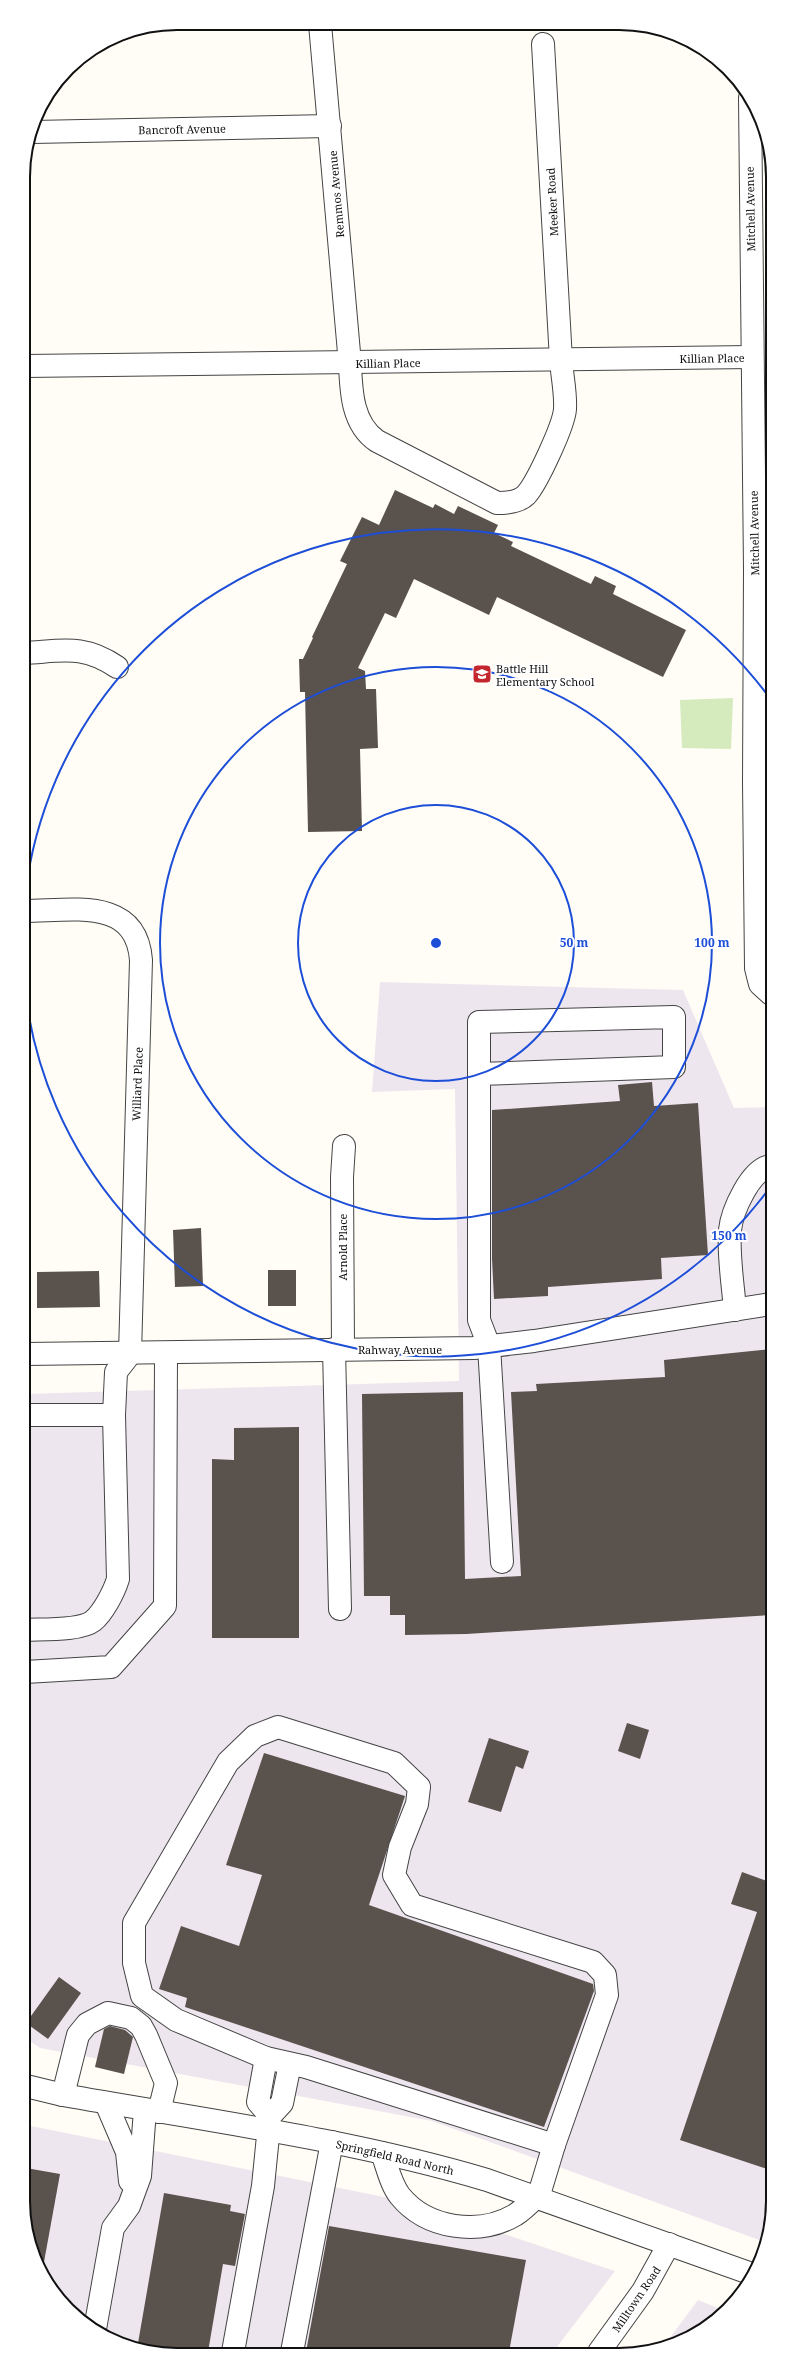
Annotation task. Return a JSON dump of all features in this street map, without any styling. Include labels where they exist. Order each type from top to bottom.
[{"type":"street","name":"Remmos Avenue","points":[[321,30],[350,364]]},
{"type":"street","name":"Meeker Road","points":[[350,364],[351,393],[367,434],[498,503],[510,503],[525,495],[535,479],[563,421],[565,408],[543,44]]},
{"type":"street","name":"Mitchell Avenue","points":[[754,119],[758,140],[752,357],[763,571],[762,782],[756,968],[760,984],[766,989]]},
{"type":"street","name":"Bancroft Avenue","points":[[37,132],[330,126]]},
{"type":"street","name":"Killian Place","points":[[30,366],[350,364],[752,357]]},
{"type":"street","points":[[30,653],[82,650],[100,656],[117,667]]},
{"type":"street","name":"Williard Place","points":[[30,911],[105,912],[125,922],[134,933],[140,946],[130,1354]]},
{"type":"street","points":[[479,1074],[674,1067],[674,1017],[479,1022],[479,1074],[479,1320],[489,1346],[502,1562]]},
{"type":"street","name":"Arnold Place","points":[[340,1608],[339,1349],[342,1177],[344,1146]]},
{"type":"street","points":[[735,1310],[730,1229],[734,1214],[754,1174],[766,1168]]},
{"type":"street","name":"Rahway Avenue","points":[[30,1354],[130,1354],[489,1346],[534,1342],[766,1305]]},
{"type":"street","points":[[30,1672],[112,1667],[165,1606],[166,1353]]},
{"type":"street","points":[[30,1630],[80,1626],[92,1621],[114,1593],[118,1579],[114,1415],[116,1372],[130,1354]]},
{"type":"street","points":[[30,1414],[114,1415]]},
{"type":"street","points":[[382,2153],[399,2195],[420,2214],[443,2224],[472,2228],[492,2225],[515,2215],[537,2198],[607,1994],[605,1975],[593,1962],[412,1905],[394,1875],[400,1847],[417,1804],[419,1786],[394,1763],[278,1727],[255,1736],[228,1762],[134,1924],[134,1963],[142,1996],[176,2020],[266,2058],[554,2145]]},
{"type":"street","points":[[62,2095],[78,2035],[87,2024],[108,2013],[131,2018],[140,2026],[146,2035],[166,2083],[152,2111],[140,2176],[129,2206],[113,2228],[96,2324]]},
{"type":"street","points":[[266,2058],[258,2102],[270,2124]]},
{"type":"street","points":[[235,2348],[248,2276],[270,2124],[282,2103],[290,2064]]},
{"type":"street","name":"Springfield Road North","points":[[30,2087],[62,2095],[152,2111],[270,2124],[332,2142],[448,2168],[747,2272]]},
{"type":"street","points":[[106,2103],[127,2152],[130,2168],[129,2206]]},
{"type":"street","points":[[293,2348],[332,2142]]},
{"type":"street","name":"Milltown Road","points":[[602,2348],[643,2291],[669,2244]]},
{"type":"shaded area","points":[[380,982],[683,990],[734,1108],[766,1107],[766,2210],[761,2240],[432,2121],[40,2048],[30,2041],[30,1394],[459,1381],[455,1089],[372,1092]]},
{"type":"shaded area","points":[[30,2126],[409,2202],[615,2271],[556,2348],[168,2348],[139,2343],[112,2333],[88,2318],[73,2305],[60,2290],[45,2266],[35,2239],[31,2220]]},
{"type":"shaded area","points":[[698,2300],[719,2309],[701,2323],[684,2333],[669,2339]]},
{"type":"green space","points":[[733,698],[731,749],[682,748],[680,700]]},
{"type":"building","points":[[395,490],[433,508],[435,504],[454,514],[458,506],[498,525],[494,533],[513,542],[511,546],[591,584],[595,576],[616,586],[613,594],[686,630],[663,677],[497,597],[489,615],[414,579],[396,618],[385,613],[358,668],[365,671],[366,689],[376,689],[378,748],[360,749],[362,831],[308,832],[305,692],[300,692],[299,659],[303,659],[347,564],[340,561],[362,517],[379,525]]},
{"type":"building","points":[[652,1082],[654,1106],[698,1103],[708,1255],[661,1258],[662,1279],[548,1287],[548,1296],[494,1299],[492,1259],[492,1110],[620,1101],[618,1085]]},
{"type":"building","points":[[201,1228],[203,1286],[175,1287],[173,1230]]},
{"type":"building","points":[[268,1270],[296,1270],[296,1306],[268,1306]]},
{"type":"building","points":[[99,1271],[100,1307],[37,1308],[37,1272]]},
{"type":"building","points":[[766,1350],[766,1615],[466,1634],[405,1635],[405,1615],[390,1615],[390,1596],[364,1596],[362,1394],[463,1392],[465,1579],[521,1576],[511,1392],[537,1391],[536,1384],[665,1377],[664,1360]]},
{"type":"building","points":[[299,1427],[299,1638],[212,1638],[212,1459],[234,1460],[234,1428]]},
{"type":"building","points":[[627,1723],[649,1730],[640,1759],[618,1751]]},
{"type":"building","points":[[489,1738],[529,1751],[523,1769],[516,1766],[501,1812],[468,1802]]},
{"type":"building","points":[[264,1753],[405,1796],[369,1905],[593,1984],[594,1991],[544,2127],[185,2007],[187,1998],[159,1989],[181,1926],[239,1946],[262,1875],[226,1865]]},
{"type":"building","points":[[742,1872],[766,1881],[766,2169],[680,2140],[757,1912],[731,1904]]},
{"type":"building","points":[[59,1977],[81,1993],[48,2039],[30,2026],[30,2017]]},
{"type":"building","points":[[110,2026],[125,2030],[133,2037],[124,2074],[95,2067],[104,2029]]},
{"type":"building","points":[[30,2169],[60,2174],[44,2263],[35,2239],[31,2220]]},
{"type":"building","points":[[164,2193],[231,2205],[230,2211],[245,2214],[235,2266],[223,2264],[209,2348],[168,2348],[138,2343]]},
{"type":"building","points":[[329,2226],[526,2260],[510,2348],[307,2348]]},
{"type":"place","name":"Battle Hill Elementary School","points":[[482,674]]}]
